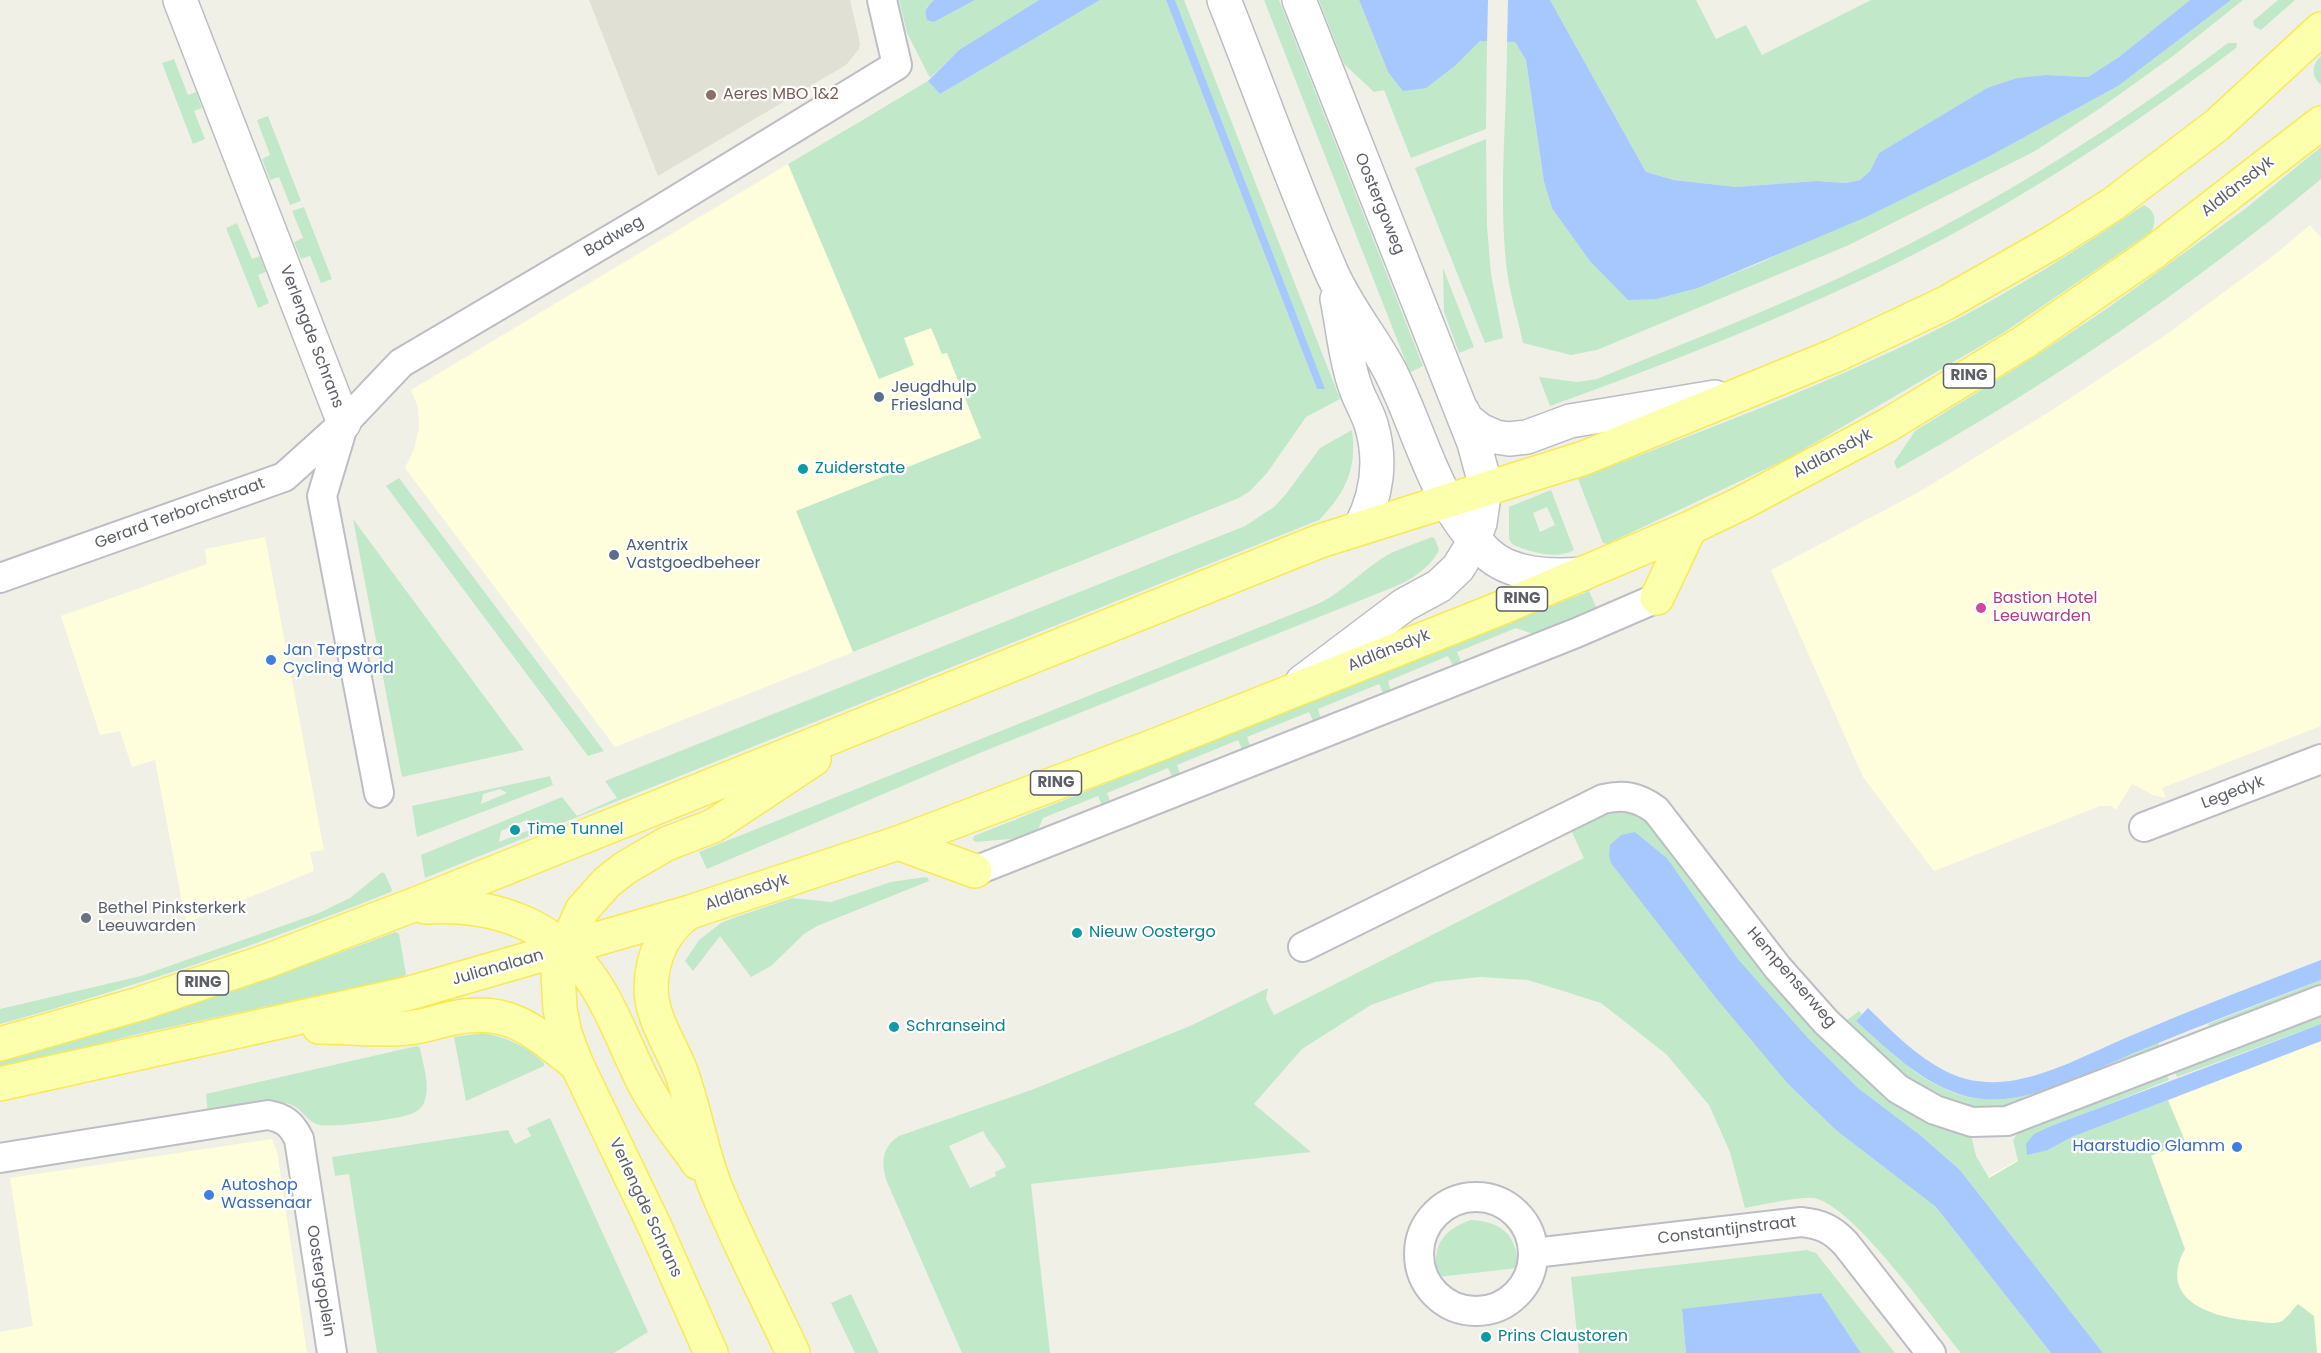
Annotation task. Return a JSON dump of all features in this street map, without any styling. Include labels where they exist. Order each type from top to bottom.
[{"type":"main road","name":"Verlengde Schrans","points":[[180,0],[344,423]]},
{"type":"main road","points":[[1224,0],[1332,273],[1389,370],[1438,484],[1461,525],[1488,555],[1512,567],[1532,574],[1557,576],[1583,573]]},
{"type":"main road","name":"Oostergoweg","points":[[1299,0],[1474,443],[1484,480],[1480,523],[1474,539],[1458,568],[1439,586]]},
{"type":"main road","name":"RING","points":[[872,721],[1320,541],[1584,458],[1836,355],[1946,303],[2054,242],[2113,204],[2172,161],[2261,87],[2321,29]]},
{"type":"main road","name":"Aldlânsdyk","points":[[564,950],[690,912],[898,843],[1159,744],[1690,528],[1742,503],[1888,425],[2024,342],[2154,252],[2321,123]]},
{"type":"main road","points":[[1332,273],[1354,384],[1370,423],[1375,443],[1376,482],[1372,502],[1360,528]]},
{"type":"main road","name":"Oostergoweg","points":[[1460,408],[1467,419],[1480,430],[1496,437],[1509,439],[1539,433],[1570,421],[1744,393]]},
{"type":"main road","points":[[1657,598],[1690,528]]},
{"type":"main road","name":"Aldlânsdyk","points":[[1292,690],[1404,605],[1439,586]]},
{"type":"main road","points":[[716,1190],[645,1086],[597,985],[581,964],[564,950],[582,910],[607,882],[625,868],[666,844],[713,826],[872,721]]},
{"type":"main road","name":"Julianalaan","points":[[0,1044],[203,984],[402,909],[872,721]]},
{"type":"main road","points":[[898,843],[975,871]]},
{"type":"main road","name":"Julianalaan","points":[[402,909],[456,906],[481,908],[505,914],[544,932],[564,950]]},
{"type":"main road","points":[[690,912],[669,929],[658,948],[652,968],[651,989],[654,1011],[680,1070],[716,1190],[793,1353]]},
{"type":"main road","name":"Verlengde Schrans","points":[[564,950],[558,972],[560,1009],[565,1034],[577,1065],[654,1225],[711,1353]]},
{"type":"main road","name":"Julianalaan","points":[[0,1084],[410,993],[564,950]]},
{"type":"main road","name":"Verlengde Schrans","points":[[407,1028],[476,1015],[495,1016],[526,1026],[577,1065]]},
{"type":"main road","name":"Julianalaan","points":[[262,1026],[407,1028]]},
{"type":"street","name":"Badweg","points":[[344,423],[401,363],[660,210],[897,65],[882,0]]},
{"type":"street","name":"Gerard Terborchstraat","points":[[0,578],[284,477],[344,423]]},
{"type":"street","name":"Verlengde Schrans","points":[[344,423],[322,496],[380,793]]},
{"type":"street","points":[[975,871],[1576,633],[1657,598]]},
{"type":"street","name":"Legedyk","points":[[2144,827],[2321,759]]},
{"type":"street","name":"Hempenserweg","points":[[1303,947],[1603,799],[1618,796],[1634,797],[1646,802],[1656,810],[1778,968],[1834,1030],[1899,1089],[1935,1110],[1972,1122],[2007,1121],[2321,1000]]},
{"type":"street","name":"Oostergoplein","points":[[0,1158],[268,1115],[282,1118],[293,1127],[299,1139],[332,1353]]},
{"type":"street","points":[[1471,1197],[1489,1197],[1506,1205],[1521,1217],[1530,1234],[1534,1253],[1531,1273],[1521,1290],[1506,1303],[1488,1310],[1468,1310],[1449,1304],[1434,1292],[1423,1275],[1419,1259],[1420,1242],[1426,1226],[1437,1212],[1453,1202],[1471,1197]]},
{"type":"street","name":"Constantijnstraat","points":[[1534,1253],[1801,1222],[1819,1223],[1833,1230],[1846,1244],[1931,1353]]},
{"type":"shaded area","name":"Aeres MBO 1&2","points":[[589,0],[850,0],[860,43],[859,49],[846,65],[658,176]]},
{"type":"shaded area","points":[[899,0],[934,0],[926,7],[934,22],[975,0],[1039,0],[959,50],[930,78],[907,33]]},
{"type":"shaded area","points":[[1100,0],[1166,0],[1317,389],[1324,389],[1175,0],[1184,0],[1340,399],[1306,417],[1267,473],[1250,491],[1239,498],[853,652],[796,511],[981,438],[947,353],[942,354],[931,328],[904,338],[914,365],[879,379],[788,164],[928,81],[940,94]]},
{"type":"shaded area","points":[[1264,0],[1279,0],[1423,366],[1411,372],[1409,370]]},
{"type":"shaded area","points":[[1319,0],[1359,0],[1388,72],[1456,65],[1480,41],[1487,41],[1486,129],[1411,158],[1384,90],[1374,92],[1344,64]]},
{"type":"shaded area","points":[[1550,0],[1696,0],[1716,39],[1746,25],[1762,55],[1871,0],[2190,0],[2119,57],[2088,77],[2046,75],[2017,78],[1987,88],[1879,153],[1870,171],[1860,180],[1846,183],[1816,181],[1736,187],[1674,180],[1646,172]]},
{"type":"shaded area","points":[[2231,0],[2243,0],[2173,56],[2035,151],[1849,245],[1597,350],[1571,355],[1523,343],[1508,280],[1504,242],[1503,185],[1507,42],[1515,42],[1526,60],[1544,182],[1552,208],[1657,299],[1698,288],[1760,263],[1990,156],[2118,86]]},
{"type":"shaded area","points":[[2278,0],[2295,0],[2261,30],[2254,26],[2253,21]]},
{"type":"shaded area","points":[[2228,43],[2237,43],[2236,48],[2149,112],[2013,200],[1918,252],[1831,294],[1752,328],[1550,406],[1539,377],[1577,382],[1597,379],[1771,308],[1881,258],[1984,204],[2034,174],[2133,111]]},
{"type":"shaded area","points":[[2321,56],[2321,85],[2315,78],[2314,67]]},
{"type":"shaded area","points":[[174,59],[188,95],[196,92],[202,108],[194,111],[205,139],[193,144],[162,63]]},
{"type":"shaded area","points":[[885,106],[1069,566],[615,747],[405,468],[414,449],[419,428],[418,407],[411,390]]},
{"type":"shaded area","points":[[268,116],[301,201],[290,205],[279,177],[270,180],[262,159],[270,155],[257,120]]},
{"type":"shaded area","points":[[1486,139],[1487,227],[1491,274],[1503,338],[1485,343],[1415,168]]},
{"type":"shaded area","points":[[2321,147],[2321,179],[2220,259],[2062,370],[1897,469],[1894,462],[1915,431],[2105,310],[2245,209]]},
{"type":"shaded area","points":[[2144,205],[2151,210],[2154,217],[2151,232],[2003,333],[1789,458],[1607,544],[1603,543],[1578,479],[1805,390],[1938,329],[2043,270]]},
{"type":"shaded area","points":[[304,207],[332,279],[321,283],[310,256],[301,259],[294,242],[303,238],[292,211]]},
{"type":"shaded area","points":[[237,223],[252,259],[260,256],[266,272],[258,275],[269,303],[258,308],[226,228]]},
{"type":"shaded area","points":[[2310,225],[2321,238],[2321,726],[2162,788],[2166,798],[2153,795],[2132,784],[2116,810],[2111,806],[2100,806],[1934,871],[1863,777],[1771,570],[1919,492],[2049,412],[2167,334],[2277,253]]},
{"type":"shaded area","points":[[1443,268],[1474,347],[1459,353],[1444,312]]},
{"type":"shaded area","points":[[1352,430],[1353,457],[1348,479],[1336,500],[1319,520],[425,878],[421,855],[562,797],[577,816],[617,798],[605,781],[1245,526],[1274,507],[1320,448]],"holes":[[[526,820],[542,825],[499,842],[501,831]]]},
{"type":"shaded area","points":[[399,478],[604,751],[588,756],[386,486]]},
{"type":"shaded area","points":[[1551,490],[1574,550],[1551,555],[1526,550],[1512,544],[1509,539],[1509,507]],"holes":[[[1547,507],[1555,525],[1540,532],[1533,513]]]},
{"type":"shaded area","points":[[353,519],[524,750],[402,777]]},
{"type":"shaded area","points":[[265,537],[324,850],[310,852],[314,871],[186,923],[155,760],[132,767],[120,731],[100,735],[61,616],[207,564],[205,549]]},
{"type":"shaded area","points":[[1432,537],[1439,550],[1431,562],[1407,581],[1394,587],[982,752],[707,869],[699,852],[1320,603],[1387,555]]},
{"type":"shaded area","points":[[1589,591],[1597,609],[1536,635],[1516,628],[1457,652],[1462,664],[1454,667],[1448,656],[1388,681],[1391,692],[1384,695],[1379,684],[1318,709],[1321,720],[1314,723],[1309,712],[1247,737],[1251,748],[1243,751],[1238,740],[1177,765],[1181,777],[1173,779],[1168,768],[1107,793],[1111,803],[1103,807],[1098,796],[1043,818],[1036,834],[1032,837],[976,842],[973,840],[974,836]]},
{"type":"shaded area","points":[[550,776],[553,785],[417,837],[412,806]],"holes":[[[500,789],[507,793],[481,804],[483,794]]]},
{"type":"shaded area","points":[[1605,810],[1638,810],[1771,974],[1971,1135],[1976,1156],[1989,1178],[2018,1161],[2013,1140],[2020,1130],[2159,1075],[2167,1075],[2169,1080],[2034,1134],[2048,1150],[2072,1137],[2168,1100],[2185,1141],[2151,1156],[2185,1249],[2178,1267],[2178,1282],[2184,1294],[2207,1311],[2222,1316],[2268,1323],[2282,1321],[2298,1304],[2314,1316],[2317,1353],[2103,1353],[1960,1170],[1920,1135],[1858,1088],[1808,1038],[1738,959],[1667,858],[1635,832],[1789,1085],[1837,1131],[1936,1207],[2051,1353],[1961,1353],[1892,1265],[1849,1220],[1830,1205],[1814,1198],[1808,1198],[1745,1208],[1730,1152],[1709,1105],[1666,1054],[1601,1003],[1528,980],[1480,977],[1435,982],[1371,1005],[1302,1049],[1254,1104],[1311,1152],[1031,1184],[1050,1353],[962,1353],[887,1182],[883,1162],[886,1151],[893,1141],[899,1136],[1034,1089],[1190,1026],[1268,988],[1266,999],[1274,1015],[1584,858],[1571,830]],"holes":[[[983,1131],[1006,1167],[995,1172],[996,1176],[970,1188],[949,1146]]]},
{"type":"shaded area","points":[[382,872],[385,874],[391,892],[197,964],[0,1024],[0,1009],[141,976],[319,913],[350,898]]},
{"type":"shaded area","points":[[925,877],[929,881],[817,926],[804,934],[771,966],[751,977],[720,936],[693,971],[685,961],[699,940],[721,923],[736,917],[792,898],[831,902],[891,882]]},
{"type":"shaded area","points":[[395,932],[399,934],[406,974],[404,977],[138,1034],[0,1069],[0,1060],[150,1018]]},
{"type":"shaded area","points":[[2321,980],[2321,990],[2212,1033],[2208,1024]]},
{"type":"shaded area","points":[[1859,1011],[1862,1014],[1856,1021],[1918,1074],[1946,1090],[1984,1099],[2035,1092],[2061,1084],[2158,1042],[2161,1048],[2002,1110],[1974,1110],[1939,1101],[1904,1081],[1843,1023]]},
{"type":"shaded area","points":[[2321,1012],[2321,1024],[2177,1077],[2175,1072],[2177,1070]]},
{"type":"shaded area","points":[[483,1033],[500,1037],[523,1047],[544,1063],[544,1066],[466,1101],[454,1037]]},
{"type":"shaded area","points":[[2321,1041],[2321,1353],[2103,1353],[1973,1185],[2027,1155]]},
{"type":"shaded area","points":[[417,1046],[420,1048],[427,1090],[423,1105],[411,1114],[327,1126],[314,1123],[299,1109],[282,1103],[208,1114],[206,1094]]},
{"type":"shaded area","points":[[550,1118],[648,1332],[614,1353],[377,1353],[349,1174],[335,1176],[332,1157],[508,1130],[515,1144],[531,1136],[527,1128]]},
{"type":"shaded area","points":[[272,1139],[277,1152],[307,1353],[0,1353],[0,1332],[33,1326],[10,1178]]},
{"type":"shaded area","points":[[1471,1220],[1492,1224],[1506,1233],[1515,1247],[1518,1268],[1438,1277],[1436,1257],[1441,1241],[1453,1229]]},
{"type":"shaded area","points":[[1807,1250],[1816,1253],[1895,1353],[1861,1353],[1821,1293],[1682,1310],[1686,1353],[1579,1353],[1571,1277]]},
{"type":"shaded area","points":[[851,1294],[879,1353],[855,1353],[831,1303]]},
{"type":"water","points":[[934,0],[975,0],[934,22],[927,20],[926,11]]},
{"type":"water","points":[[1039,0],[1100,0],[940,94],[928,81],[959,50]]},
{"type":"water","points":[[1166,0],[1175,0],[1325,389],[1317,389]]},
{"type":"water","points":[[1359,0],[1550,0],[1646,172],[1674,180],[1736,187],[1816,181],[1846,183],[1860,180],[1870,171],[1879,153],[1987,88],[2017,78],[2046,75],[2088,77],[2119,57],[2190,0],[2231,0],[2118,86],[1990,156],[1864,218],[1698,288],[1657,299],[1628,300],[1590,261],[1552,208],[1544,182],[1526,60],[1515,42],[1480,41],[1456,65],[1426,88],[1403,91],[1388,72]]},
{"type":"water","points":[[1635,832],[1667,858],[1738,959],[1808,1038],[1858,1088],[1920,1135],[1960,1170],[2103,1353],[2051,1353],[1936,1207],[1837,1131],[1789,1085],[1716,998],[1611,863],[1610,845],[1621,835]]},
{"type":"water","points":[[2321,960],[2321,980],[2168,1039],[2067,1082],[2011,1098],[1974,1098],[1944,1088],[1917,1073],[1856,1021],[1868,1008],[1913,1050],[1938,1067],[1966,1079],[1991,1082],[2010,1081],[2061,1066],[2181,1015]]},
{"type":"water","points":[[2321,1024],[2321,1041],[2072,1137],[2048,1150],[2027,1155],[2026,1144],[2034,1134],[2049,1127]]},
{"type":"water","points":[[1821,1293],[1861,1353],[1686,1353],[1682,1309]]},
{"type":"pier","points":[[1488,0],[1508,0],[1507,45],[1487,44]]},
{"type":"place","name":"Aeres MBO 1&2","points":[[711,95]]},
{"type":"place","name":"Jeugdhulp Friesland","points":[[879,397]]},
{"type":"place","name":"Zuiderstate","points":[[803,469]]},
{"type":"place","name":"Axentrix Vastgoedbeheer","points":[[614,555]]},
{"type":"place","name":"Bastion Hotel Leeuwarden","points":[[1981,608]]},
{"type":"place","name":"Jan Terpstra Cycling World","points":[[271,660]]},
{"type":"place","name":"Time Tunnel","points":[[515,830]]},
{"type":"place","name":"Bethel Pinksterkerk Leeuwarden","points":[[86,918]]},
{"type":"place","name":"Nieuw Oostergo","points":[[1077,933]]},
{"type":"place","name":"Schranseind","points":[[894,1027]]},
{"type":"place","name":"Haarstudio Glamm","points":[[2237,1147]]},
{"type":"place","name":"Autoshop Wassenaar","points":[[209,1195]]},
{"type":"place","name":"Prins Claustoren","points":[[1486,1337]]}]
